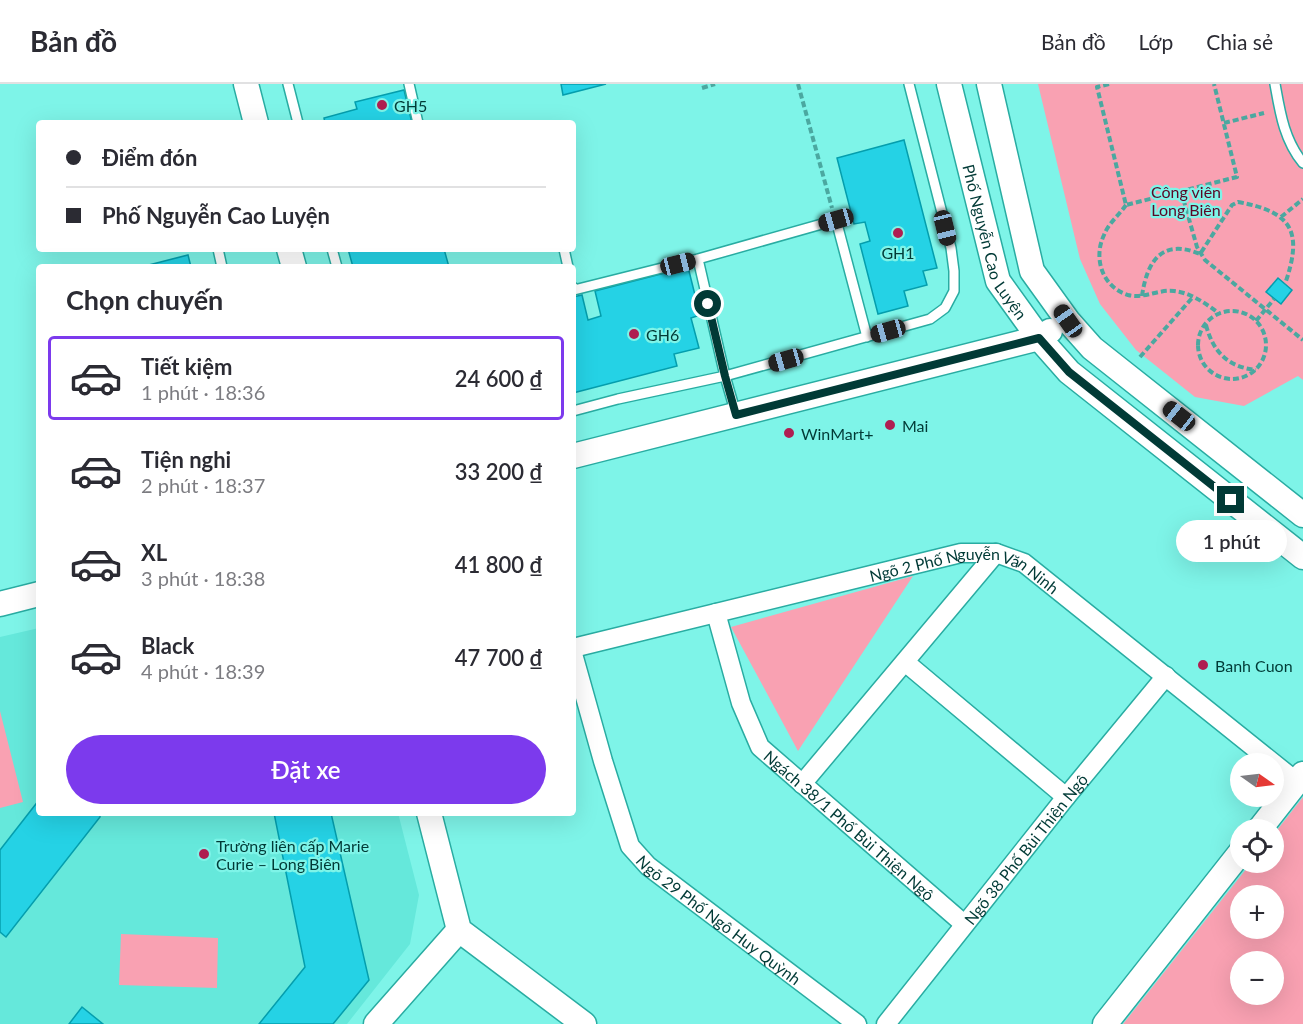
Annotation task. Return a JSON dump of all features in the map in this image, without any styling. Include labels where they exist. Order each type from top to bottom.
[{"type":"street","points":[[246,84],[255,120]]},
{"type":"street","name":"Phố Nguyễn Cao Luyện","points":[[949,84],[998,281],[1039,338],[1069,372],[1303,557]]},
{"type":"street","name":"Phố Nguyễn Cao Luyện","points":[[989,84],[1032,271],[1068,321],[1092,348],[1303,515]]},
{"type":"street","points":[[576,455],[1039,338],[1068,321]]},
{"type":"street","name":"Ngõ 2 Phố Nguyễn Văn Ninh","points":[[576,647],[961,553],[996,553],[1024,563],[1166,676],[1300,778]]},
{"type":"street","points":[[802,784],[996,553]]},
{"type":"street","points":[[0,604],[36,595]]},
{"type":"street","name":"Ngách 38/1 Phố Bùi Thiện Ngộ","points":[[716,613],[741,703],[760,747],[964,924]]},
{"type":"street","points":[[905,662],[1066,797]]},
{"type":"street","name":"Ngõ 29 Phố Ngô Huy Quỳnh","points":[[576,665],[630,846],[648,866],[857,1024]]},
{"type":"street","name":"Ngõ 38 Phố Bùi Thiện Ngộ","points":[[886,1024],[1066,797],[1166,676]]},
{"type":"street","points":[[1268,819],[1300,778]]},
{"type":"street","points":[[430,816],[459,930],[584,1024]]},
{"type":"street","points":[[1105,1024],[1230,866]]},
{"type":"street","points":[[376,1024],[459,930]]},
{"type":"lane","points":[[290,84],[297,120]]},
{"type":"lane","points":[[409,84],[417,120]]},
{"type":"lane","points":[[576,410],[725,376],[867,337],[930,319],[945,308],[954,291],[951,249],[909,84]]},
{"type":"lane","points":[[1275,84],[1283,128],[1303,163]]},
{"type":"lane","points":[[576,289],[699,259],[836,220],[867,337]]},
{"type":"lane","points":[[699,259],[736,415]]},
{"type":"path","points":[[702,88],[715,84]]},
{"type":"path","points":[[798,84],[836,220]]},
{"type":"path","points":[[1109,84],[1097,87],[1126,205]]},
{"type":"path","points":[[1214,84],[1237,177],[1126,205],[1104,234],[1099,251],[1100,268],[1107,281],[1118,290],[1129,295],[1142,296],[1174,291],[1193,297],[1220,314]]},
{"type":"path","points":[[1224,123],[1280,109]]},
{"type":"path","points":[[1181,191],[1200,254],[1303,340]]},
{"type":"path","points":[[1281,217],[1303,199]]},
{"type":"path","points":[[1200,254],[1235,203],[1270,211],[1281,217],[1291,230],[1294,244],[1294,257],[1285,284]]},
{"type":"path","points":[[1142,296],[1147,271],[1161,254],[1177,248],[1200,254]]},
{"type":"path","points":[[1126,374],[1193,297]]},
{"type":"path","points":[[1256,321],[1274,299]]},
{"type":"path","points":[[1234,311],[1245,314],[1262,328],[1266,338],[1263,360],[1256,370],[1247,376],[1236,379],[1214,374],[1205,366],[1200,356],[1198,345],[1200,334],[1206,324],[1220,314],[1234,311]]},
{"type":"path","points":[[1206,324],[1213,346],[1221,357],[1244,369],[1256,370]]},
{"type":"shaded area","name":"Trường liên cấp Marie Curie – Long Biên","points":[[36,629],[36,816],[399,816],[419,895],[410,944],[347,1024],[0,1024],[0,637]]},
{"type":"green space","name":"Công viên Long Biên","points":[[1038,84],[1303,84],[1303,380],[1298,376],[1244,406],[1195,397],[1136,350],[1100,304],[1080,259]]},
{"type":"green space","points":[[913,576],[798,751],[731,627]]},
{"type":"green space","points":[[0,711],[23,802],[0,808]]},
{"type":"green space","points":[[1303,797],[1303,1024],[1123,1024],[1230,889],[1230,939],[1284,939],[1284,885],[1234,885],[1243,873],[1284,873],[1284,821]]},
{"type":"green space","points":[[121,934],[218,938],[217,988],[119,985]]},
{"type":"building","points":[[561,84],[606,84],[563,95]]},
{"type":"building","name":"GH5","points":[[404,90],[411,120],[324,120],[324,118],[357,109],[355,102]]},
{"type":"building","name":"GH1","points":[[904,140],[937,268],[923,271],[927,285],[904,291],[908,306],[878,314],[860,244],[870,241],[865,222],[854,224],[837,158]]},
{"type":"building","points":[[349,252],[445,252],[448,264],[352,264]]},
{"type":"building","points":[[188,255],[190,264],[153,264]]},
{"type":"building","name":"GH6","points":[[688,267],[700,315],[691,318],[699,348],[674,354],[677,366],[576,392],[576,296],[582,295],[588,320],[601,316],[595,291]]},
{"type":"building","points":[[1278,278],[1292,290],[1281,304],[1266,292]]},
{"type":"building","points":[[36,804],[36,816],[100,816],[6,937],[0,932],[0,850]]},
{"type":"building","points":[[275,816],[332,816],[369,980],[333,1024],[259,1024],[305,967]]},
{"type":"building","points":[[82,1007],[103,1024],[69,1024]]},
{"type":"place","name":"GH5","points":[[382,105]]},
{"type":"place","name":"GH1","points":[[898,233]]},
{"type":"place","name":"GH6","points":[[634,334]]},
{"type":"place","name":"Mai","points":[[890,425]]},
{"type":"place","name":"WinMart+","points":[[789,433]]},
{"type":"place","name":"Banh Cuon","points":[[1203,665]]},
{"type":"place","name":"Trường liên cấp Marie Curie – Long Biên","points":[[204,854]]},
{"type":"route","points":[[708,304],[736,415],[1039,338],[1069,372],[1231,500]]}]
